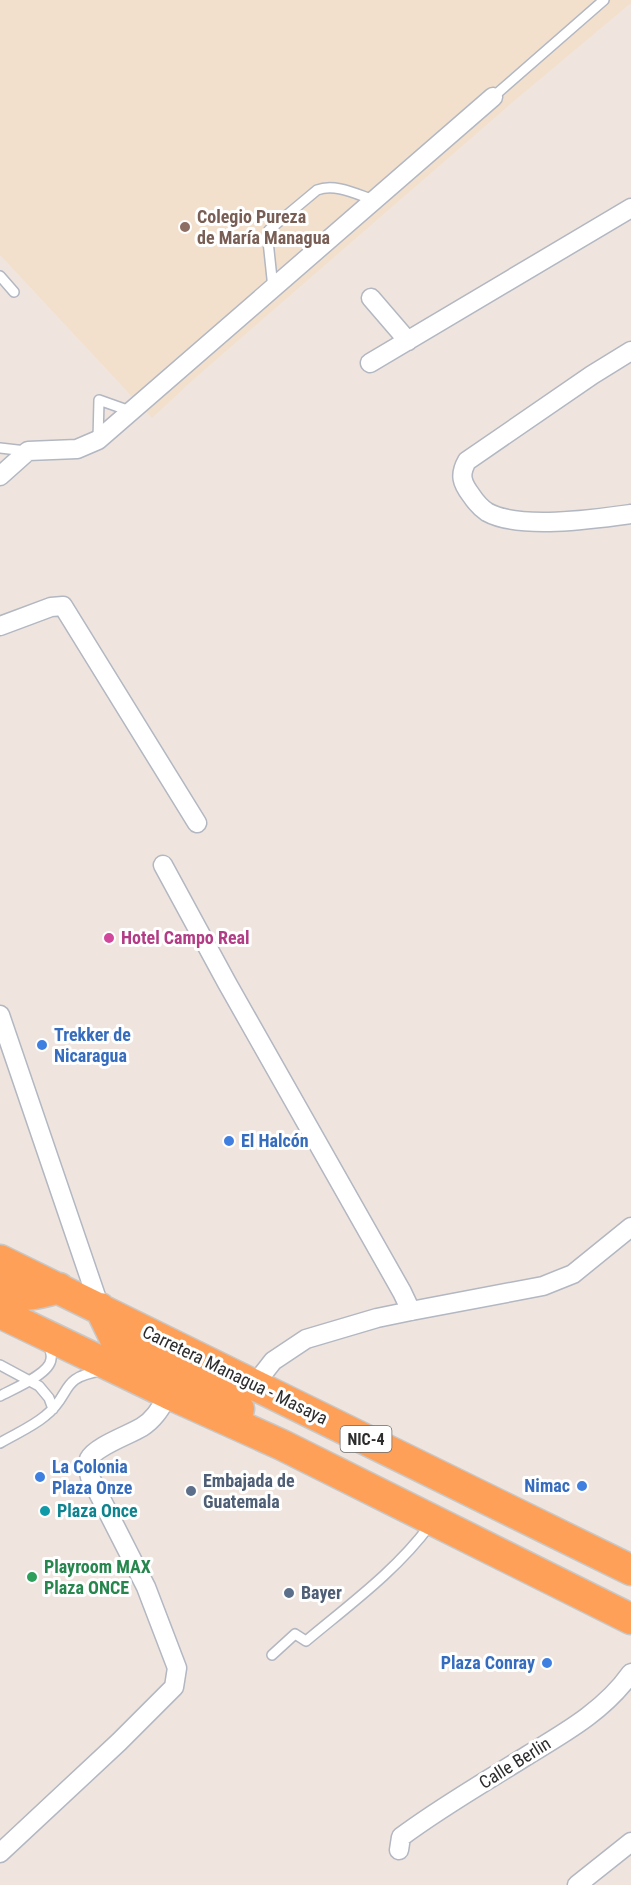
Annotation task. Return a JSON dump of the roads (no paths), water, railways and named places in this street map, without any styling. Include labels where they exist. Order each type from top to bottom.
[{"type":"highway","name":"Carretera Managua - Masaya","points":[[0,1260],[631,1570]]},
{"type":"highway","points":[[0,1292],[20,1296],[58,1287]]},
{"type":"highway","points":[[100,1308],[115,1339],[225,1398],[282,1445]]},
{"type":"highway","name":"NIC-4","points":[[0,1313],[117,1370],[282,1445],[631,1619]]},
{"type":"street","points":[[0,476],[28,451],[77,449],[98,440],[493,96]]},
{"type":"street","points":[[370,363],[631,208]]},
{"type":"street","points":[[370,297],[408,340]]},
{"type":"street","points":[[631,351],[467,461],[462,470],[464,484],[475,500],[487,512],[509,519],[577,521],[631,514]]},
{"type":"street","points":[[0,626],[51,607],[63,606],[196,823]]},
{"type":"street","points":[[163,865],[411,1311]]},
{"type":"street","points":[[0,1015],[100,1308]]},
{"type":"street","points":[[255,1384],[273,1361],[306,1339],[378,1318],[543,1286],[573,1274],[631,1227]]},
{"type":"street","points":[[58,1287],[69,1278],[84,1259]]},
{"type":"street","points":[[0,1853],[119,1743],[174,1687],[177,1668],[150,1597],[90,1478],[88,1467],[89,1458],[97,1451],[143,1426],[156,1415],[169,1394]]},
{"type":"street","name":"Calle Berlin","points":[[399,1850],[401,1837],[429,1816],[585,1719],[621,1687],[631,1672]]},
{"type":"street","points":[[577,1885],[631,1842]]},
{"type":"lane","points":[[493,96],[604,0]]},
{"type":"lane","points":[[273,288],[269,230],[317,190],[324,187],[332,187],[374,200]]},
{"type":"lane","points":[[0,276],[14,292]]},
{"type":"lane","points":[[98,440],[99,400],[132,411]]},
{"type":"lane","points":[[0,448],[28,451]]},
{"type":"lane","points":[[0,1396],[49,1367],[51,1352],[43,1335]]},
{"type":"lane","points":[[0,1365],[45,1391],[53,1409]]},
{"type":"lane","points":[[0,1443],[43,1418],[53,1409],[75,1378],[89,1373],[117,1370]]},
{"type":"lane","points":[[272,1655],[295,1634],[306,1641],[364,1592],[418,1541],[433,1521]]},
{"type":"place","name":"Colegio Pureza de María Managua","points":[[185,227]]},
{"type":"place","name":"Hotel Campo Real","points":[[109,938]]},
{"type":"place","name":"Trekker de Nicaragua","points":[[42,1045]]},
{"type":"place","name":"El Halcón","points":[[229,1141]]},
{"type":"place","name":"La Colonia Plaza Onze","points":[[40,1477]]},
{"type":"place","name":"Nimac","points":[[582,1486]]},
{"type":"place","name":"Embajada de Guatemala","points":[[191,1491]]},
{"type":"place","name":"Plaza Once","points":[[45,1511]]},
{"type":"place","name":"Playroom MAX Plaza ONCE","points":[[32,1577]]},
{"type":"place","name":"Bayer","points":[[289,1593]]},
{"type":"place","name":"Plaza Conray","points":[[547,1663]]}]
